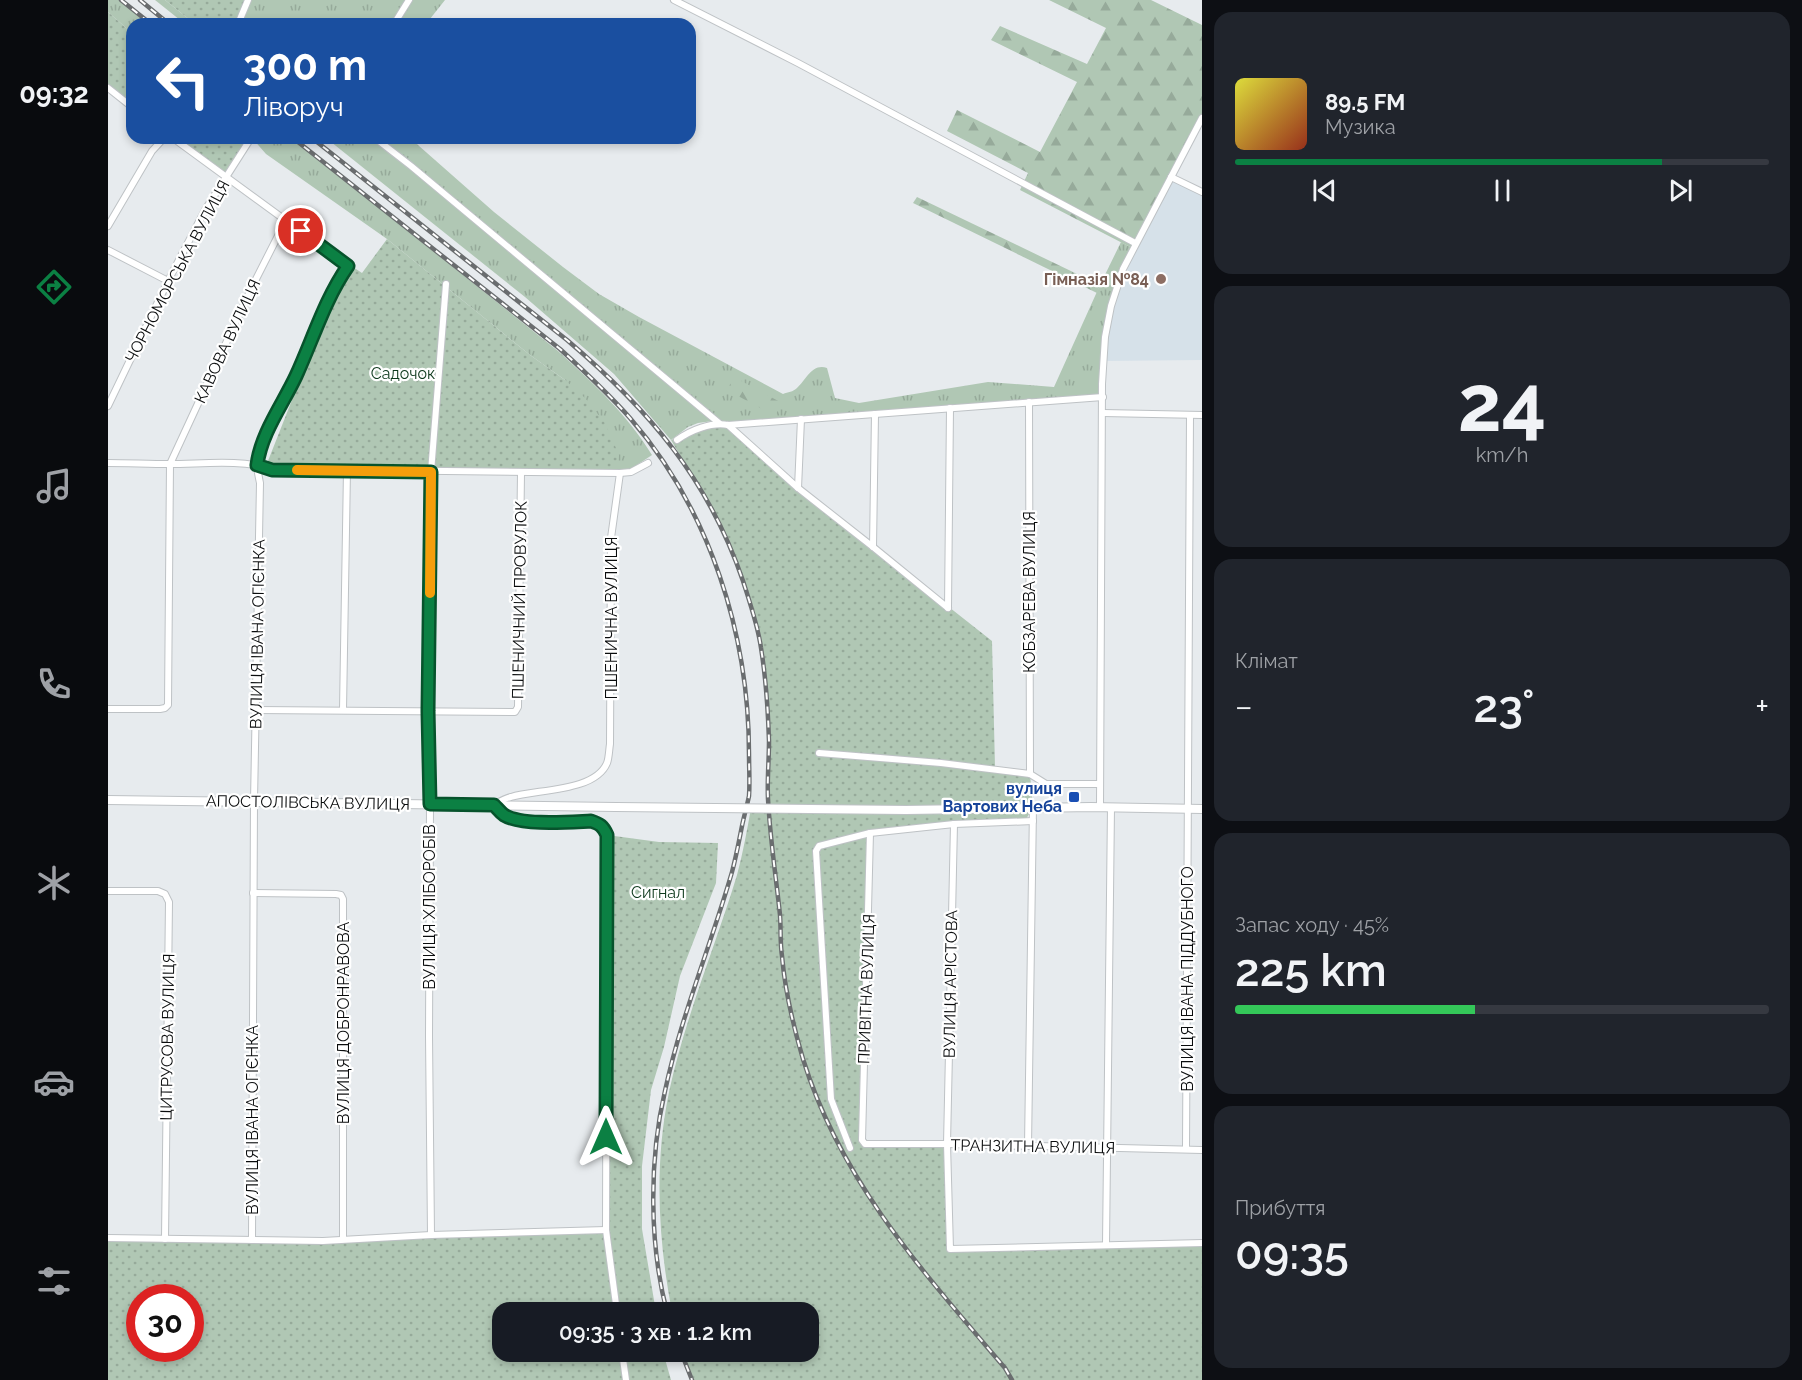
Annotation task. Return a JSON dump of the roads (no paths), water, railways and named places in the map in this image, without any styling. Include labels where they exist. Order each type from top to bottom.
[{"type":"street","points":[[240,18],[248,0]]},
{"type":"street","points":[[398,18],[409,0]]},
{"type":"street","points":[[674,0],[798,63],[1135,243]]},
{"type":"street","points":[[108,88],[126,102]]},
{"type":"street","points":[[1096,807],[1099,784],[1102,397],[1105,337],[1111,306],[1123,269],[1202,118]]},
{"type":"street","points":[[108,226],[152,151],[158,144]]},
{"type":"street","name":"ВУЛИЦЯ ІВАНА ОГІЄНКА","points":[[181,144],[348,266],[336,282],[295,378],[258,456],[257,465],[260,483],[254,801],[252,1240]]},
{"type":"street","name":"ЧОРНОМОРСЬКА ВУЛИЦЯ","points":[[108,406],[205,210],[247,144]]},
{"type":"street","points":[[383,144],[719,423]]},
{"type":"street","points":[[1171,177],[1202,192]]},
{"type":"street","name":"КАВОВА ВУЛИЦЯ","points":[[170,464],[252,287],[286,220]]},
{"type":"street","points":[[108,250],[168,281]]},
{"type":"street","name":"ВУЛИЦЯ ХЛІБОРОБІВ","points":[[431,1235],[428,711],[431,472],[446,284]]},
{"type":"street","points":[[677,440],[684,434],[719,423],[728,425],[1102,397]]},
{"type":"street","name":"КОБЗАРЕВА ВУЛИЦЯ","points":[[1029,402],[1033,776]]},
{"type":"street","points":[[728,425],[798,488],[948,608],[950,408]]},
{"type":"street","points":[[1103,413],[1202,415]]},
{"type":"street","points":[[873,546],[875,414]]},
{"type":"street","name":"ВУЛИЦЯ ІВАНА ПІДДУБНОГО","points":[[1186,1149],[1190,415]]},
{"type":"street","points":[[798,488],[801,419]]},
{"type":"street","points":[[108,463],[209,462],[257,465],[272,470],[521,473],[620,473],[632,472],[648,463]]},
{"type":"street","points":[[108,709],[160,709],[168,705],[170,464]]},
{"type":"street","points":[[342,710],[347,470]]},
{"type":"street","name":"ПШЕНИЧНИЙ ПРОВУЛОК","points":[[428,711],[509,713],[515,712],[518,707],[521,473]]},
{"type":"street","name":"ПШЕНИЧНА ВУЛИЦЯ","points":[[494,805],[509,797],[587,781],[599,774],[607,764],[610,744],[611,538],[620,473]]},
{"type":"street","points":[[256,710],[428,711]]},
{"type":"street","points":[[819,753],[941,763],[1033,776],[1047,784],[1056,785],[1099,784]]},
{"type":"street","name":"АПОСТОЛІВСЬКА ВУЛИЦЯ","points":[[108,800],[906,810],[1033,807]]},
{"type":"street","points":[[494,805],[502,814],[529,822],[591,821],[599,824],[607,835],[606,1230],[616,1302]]},
{"type":"street","points":[[1028,1146],[1033,807],[1202,809]]},
{"type":"street","points":[[1111,807],[1106,1245],[1202,1243]]},
{"type":"street","points":[[850,1148],[831,1099],[816,851],[819,846],[870,833],[954,825],[1033,821]]},
{"type":"street","name":"ВУЛИЦЯ АРІСТОВА","points":[[954,825],[947,1144],[950,1249],[1106,1245]]},
{"type":"street","name":"ПРИВІТНА ВУЛИЦЯ","points":[[865,1144],[862,1140],[870,833]]},
{"type":"street","name":"ЦИТРУСОВА ВУЛИЦЯ","points":[[108,891],[158,891],[165,894],[169,902],[165,1239]]},
{"type":"street","name":"ВУЛИЦЯ ДОБРОНРАВОВА","points":[[254,893],[336,894],[341,895],[343,899],[343,1239]]},
{"type":"street","name":"ТРАНЗИТНА ВУЛИЦЯ","points":[[865,1144],[1202,1149]]},
{"type":"street","points":[[108,1238],[343,1239],[606,1230]]},
{"type":"street","points":[[623,1362],[626,1380]]},
{"type":"railway","points":[[121,0],[144,18]]},
{"type":"railway","points":[[140,0],[162,18]]},
{"type":"railway","points":[[301,144],[560,349],[613,400],[658,454],[682,492],[703,533],[720,576],[742,664],[747,709],[749,796],[732,872],[679,1035],[660,1117],[653,1202],[657,1258],[665,1302]]},
{"type":"railway","points":[[320,144],[567,340],[624,392],[672,448],[712,510],[729,544],[743,581],[760,640],[769,741],[768,799],[780,915],[781,951],[790,1008],[803,1059],[819,1104],[862,1186],[916,1261],[1005,1368],[1012,1380]]},
{"type":"railway","points":[[685,1362],[692,1380]]},
{"type":"place","name":"Гімназія №84","points":[[1161,279]]},
{"type":"place","name":"вулиця Вартових Неба","points":[[1074,797]]},
{"type":"park label","name":"Садочок","points":[[403,373]]},
{"type":"park label","name":"Сигнал","points":[[658,892]]}]
